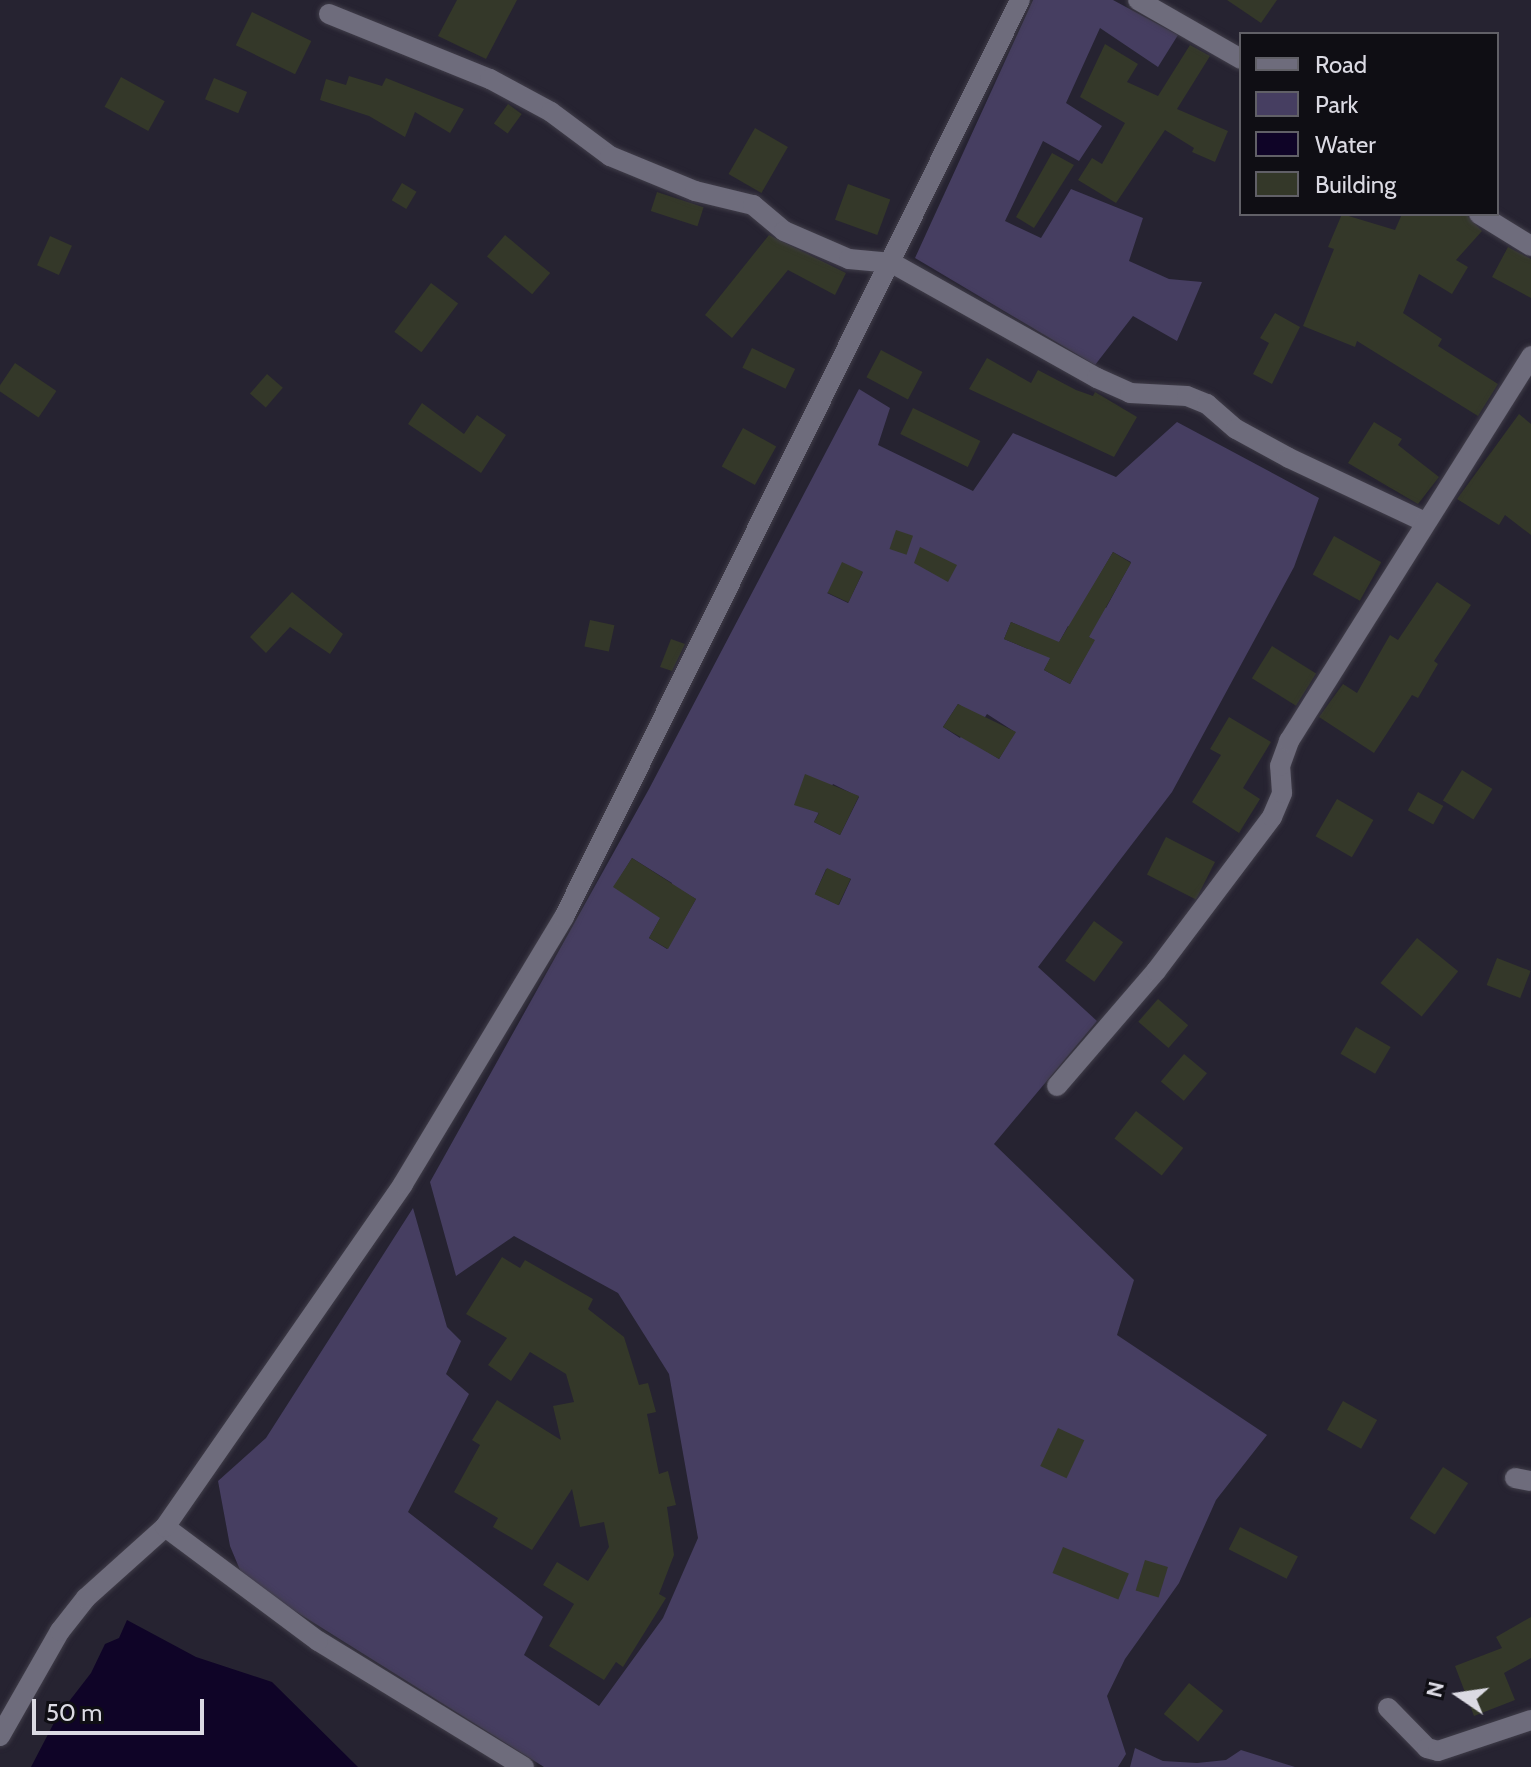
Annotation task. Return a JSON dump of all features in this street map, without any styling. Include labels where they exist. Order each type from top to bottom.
[{"type":"street","points":[[0,1736],[68,1620],[165,1527],[403,1184],[564,917],[892,263],[1020,0]]},
{"type":"street","points":[[1138,0],[1239,58]]},
{"type":"street","points":[[329,14],[490,79],[551,112],[610,156],[695,191],[753,205],[784,231],[849,259],[892,263],[1062,361],[1130,393],[1187,396],[1207,404],[1236,429],[1289,458],[1423,521]]},
{"type":"street","points":[[1482,216],[1531,246]]},
{"type":"street","points":[[1057,1086],[1156,971],[1272,817],[1282,793],[1280,766],[1289,741],[1367,622],[1423,521],[1531,358]]},
{"type":"street","points":[[165,1527],[318,1641],[524,1767]]},
{"type":"street","points":[[1388,1708],[1427,1748],[1438,1751],[1531,1720]]},
{"type":"green space","points":[[1033,0],[1113,0],[1178,35],[1158,67],[1100,28],[1066,103],[1102,126],[1079,161],[1043,141],[1005,221],[1041,238],[1071,189],[1143,218],[1129,261],[1169,279],[1202,282],[1177,341],[1133,316],[1095,365],[915,258]]},
{"type":"green space","points":[[859,389],[890,408],[878,445],[973,491],[1013,433],[1116,477],[1177,422],[1319,498],[1294,567],[1172,792],[1038,967],[1097,1021],[994,1144],[1134,1280],[1117,1335],[1267,1435],[1216,1500],[1179,1583],[1125,1659],[1107,1696],[1126,1754],[1118,1767],[544,1767],[263,1591],[240,1570],[230,1546],[218,1481],[266,1438],[413,1208],[447,1327],[461,1341],[446,1374],[469,1394],[408,1512],[543,1617],[524,1655],[599,1706],[663,1618],[698,1538],[669,1374],[618,1293],[514,1236],[456,1276],[430,1182],[649,789]],"holes":[[[1113,552],[1131,562],[1106,608],[1087,597]],[[863,572],[848,603],[827,593]],[[1011,622],[1034,632],[1028,649],[1004,639]],[[1068,626],[1094,640],[1070,684],[1044,670]],[[958,704],[975,715],[960,738],[943,727]],[[987,714],[1015,732],[999,759],[970,741]],[[833,784],[859,797],[840,835],[814,822]],[[632,858],[672,884],[614,887]],[[826,869],[851,879],[839,905],[815,894]],[[677,888],[696,899],[667,949],[649,938]]]},
{"type":"green space","points":[[1135,1748],[1163,1761],[1197,1763],[1226,1760],[1241,1750],[1295,1767],[1130,1767]]},
{"type":"water","points":[[127,1620],[196,1657],[272,1682],[358,1767],[31,1767],[57,1717],[91,1673],[105,1644],[119,1638]]},
{"type":"building","points":[[457,0],[517,0],[486,59],[438,36]]},
{"type":"building","points":[[1227,0],[1277,0],[1261,23]]},
{"type":"building","points":[[252,12],[311,41],[295,74],[236,45]]},
{"type":"building","points":[[1105,44],[1138,64],[1127,82],[1158,96],[1190,45],[1210,56],[1177,109],[1228,131],[1215,162],[1192,152],[1194,148],[1165,130],[1116,203],[1078,180],[1092,158],[1102,164],[1125,123],[1080,97]]},
{"type":"building","points":[[349,76],[382,86],[386,78],[464,109],[450,133],[415,112],[405,137],[369,116],[320,100],[326,79],[346,85]]},
{"type":"building","points":[[121,77],[165,101],[148,131],[105,107]]},
{"type":"building","points":[[214,78],[247,92],[238,113],[205,99]]},
{"type":"building","points":[[508,104],[522,114],[508,133],[494,123]]},
{"type":"building","points":[[755,128],[788,147],[761,193],[728,174]]},
{"type":"building","points":[[1052,153],[1074,165],[1034,228],[1016,217]]},
{"type":"building","points":[[402,183],[417,192],[406,209],[392,200]]},
{"type":"building","points":[[848,184],[890,199],[877,235],[835,220]]},
{"type":"building","points":[[657,192],[704,207],[697,226],[651,211]]},
{"type":"building","points":[[1341,216],[1395,230],[1401,216],[1468,216],[1482,231],[1456,260],[1468,267],[1452,294],[1419,274],[1403,313],[1442,339],[1438,346],[1498,384],[1478,416],[1357,341],[1355,347],[1303,326],[1334,249],[1328,247]]},
{"type":"building","points":[[505,235],[550,273],[532,294],[487,256]]},
{"type":"building","points":[[769,235],[846,273],[835,295],[788,270],[732,338],[705,315]]},
{"type":"building","points":[[50,236],[72,246],[59,275],[37,265]]},
{"type":"building","points":[[1508,247],[1531,259],[1531,298],[1492,277]]},
{"type":"building","points":[[431,283],[458,303],[421,352],[394,332]]},
{"type":"building","points":[[1275,313],[1300,327],[1272,384],[1253,374],[1269,343],[1260,338]]},
{"type":"building","points":[[752,348],[795,369],[785,389],[742,368]]},
{"type":"building","points":[[881,350],[922,372],[908,399],[866,377]]},
{"type":"building","points":[[987,358],[1031,383],[1038,370],[1076,390],[1093,396],[1095,392],[1137,417],[1114,457],[969,389]]},
{"type":"building","points":[[15,363],[56,391],[39,417],[0,391],[0,385]]},
{"type":"building","points":[[267,374],[283,388],[266,407],[250,394]]},
{"type":"building","points":[[422,403],[464,434],[477,415],[506,435],[481,473],[408,424]]},
{"type":"building","points":[[913,408],[980,441],[968,467],[900,434]]},
{"type":"building","points":[[1519,414],[1531,424],[1531,535],[1505,515],[1499,525],[1457,499]]},
{"type":"building","points":[[1374,422],[1402,439],[1398,445],[1439,477],[1418,504],[1348,463]]},
{"type":"building","points":[[743,428],[776,446],[755,485],[722,466]]},
{"type":"building","points":[[896,530],[913,536],[907,555],[889,549]]},
{"type":"building","points":[[1334,536],[1381,562],[1360,601],[1313,574]]},
{"type":"building","points":[[920,547],[957,565],[948,582],[914,563]]},
{"type":"building","points":[[1113,552],[1131,563],[1089,637],[1095,640],[1070,684],[1044,670],[1050,658],[1004,639],[1011,622],[1059,642]]},
{"type":"building","points":[[842,562],[863,572],[848,603],[828,593]]},
{"type":"building","points":[[1437,582],[1471,605],[1434,661],[1438,664],[1418,698],[1412,695],[1374,753],[1319,717],[1343,684],[1357,693],[1390,635],[1398,640]]},
{"type":"building","points":[[292,592],[343,634],[330,654],[290,627],[266,653],[250,637]]},
{"type":"building","points":[[590,620],[614,625],[609,652],[584,646]]},
{"type":"building","points":[[671,639],[685,644],[672,671],[660,667]]},
{"type":"building","points":[[1272,646],[1316,674],[1296,706],[1252,678]]},
{"type":"building","points":[[958,704],[1016,732],[999,759],[943,727]]},
{"type":"building","points":[[1229,717],[1271,742],[1243,788],[1260,799],[1239,833],[1192,802],[1221,755],[1210,749]]},
{"type":"building","points":[[1462,770],[1493,789],[1473,820],[1443,801]]},
{"type":"building","points":[[805,774],[859,796],[840,835],[814,822],[819,813],[794,805]]},
{"type":"building","points":[[1418,792],[1443,806],[1433,824],[1408,810]]},
{"type":"building","points":[[1337,799],[1373,820],[1352,857],[1316,836]]},
{"type":"building","points":[[1166,837],[1215,862],[1196,899],[1147,874]]},
{"type":"building","points":[[632,858],[696,899],[668,949],[649,938],[660,918],[613,887]]},
{"type":"building","points":[[827,868],[851,879],[838,905],[815,894]]},
{"type":"building","points":[[1094,921],[1123,942],[1094,982],[1065,961]]},
{"type":"building","points":[[1417,938],[1458,971],[1422,1016],[1380,983]]},
{"type":"building","points":[[1497,958],[1531,971],[1520,998],[1487,985]]},
{"type":"building","points":[[1158,999],[1188,1025],[1169,1048],[1138,1022]]},
{"type":"building","points":[[1356,1027],[1391,1047],[1375,1074],[1340,1054]]},
{"type":"building","points":[[1184,1054],[1207,1073],[1184,1101],[1161,1082]]},
{"type":"building","points":[[1136,1111],[1183,1148],[1162,1176],[1114,1139]]},
{"type":"building","points":[[502,1257],[520,1268],[525,1260],[593,1299],[588,1309],[624,1337],[639,1385],[648,1383],[656,1412],[647,1414],[659,1474],[668,1471],[676,1505],[667,1507],[674,1555],[659,1594],[666,1598],[623,1667],[616,1662],[604,1680],[549,1646],[574,1604],[543,1585],[557,1562],[588,1581],[609,1547],[604,1522],[580,1527],[572,1489],[532,1550],[493,1527],[498,1518],[454,1492],[480,1445],[472,1440],[497,1400],[561,1440],[553,1406],[574,1402],[566,1374],[530,1352],[511,1381],[488,1365],[507,1338],[466,1314]]},
{"type":"building","points":[[1343,1401],[1377,1420],[1361,1449],[1327,1430]]},
{"type":"building","points":[[1058,1428],[1084,1440],[1067,1478],[1040,1466]]},
{"type":"building","points":[[1443,1467],[1468,1483],[1435,1534],[1410,1518]]},
{"type":"building","points":[[1240,1527],[1298,1557],[1287,1579],[1229,1549]]},
{"type":"building","points":[[1063,1547],[1129,1574],[1118,1600],[1053,1573]]},
{"type":"building","points":[[1145,1560],[1168,1567],[1159,1598],[1136,1591]]},
{"type":"building","points":[[1531,1617],[1531,1658],[1504,1673],[1515,1700],[1474,1716],[1455,1666],[1502,1648],[1496,1637]]},
{"type":"building","points":[[1189,1683],[1223,1711],[1198,1742],[1164,1714]]}]
